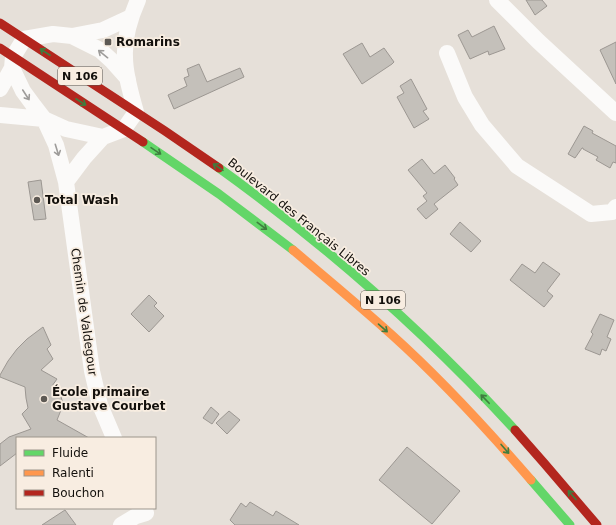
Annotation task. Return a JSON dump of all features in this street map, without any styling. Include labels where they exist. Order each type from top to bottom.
[{"type":"main road","name":"Boulevard des Français Libres","points":[[0,23],[222,170],[298,228],[359,279],[464,378],[512,427],[597,525]]},
{"type":"main road","name":"N 106","points":[[0,48],[13,63],[124,129],[219,194],[288,246],[392,335],[463,404],[501,445],[570,525]]},
{"type":"street","points":[[66,182],[84,158],[103,138],[124,129],[136,112],[124,58],[125,44],[131,17],[138,0]]},
{"type":"street","points":[[497,0],[538,41],[616,113]]},
{"type":"street","points":[[0,89],[24,39],[52,34],[72,36],[103,30],[131,17]]},
{"type":"street","points":[[72,36],[100,50],[128,79]]},
{"type":"street","points":[[446,53],[466,97],[482,125],[517,166],[591,214],[612,212],[616,207]]},
{"type":"street","name":"Chemin de Valdegour","points":[[13,63],[23,90],[44,119],[56,145],[66,182],[92,371],[100,405],[114,437]]},
{"type":"street","points":[[0,115],[44,119],[66,129],[103,138]]},
{"type":"street","points":[[121,525],[136,516],[147,515]]},
{"type":"building","points":[[526,0],[542,0],[547,6],[535,15]]},
{"type":"building","points":[[494,26],[505,49],[489,55],[488,51],[470,59],[458,35],[468,30],[472,37]]},
{"type":"building","points":[[616,42],[616,84],[600,50]]},
{"type":"building","points":[[362,43],[370,57],[384,48],[394,62],[362,84],[343,54]]},
{"type":"building","points":[[199,64],[207,82],[240,68],[244,77],[174,109],[168,95],[187,86],[184,78],[189,76],[187,69]]},
{"type":"building","points":[[411,79],[427,109],[423,111],[429,119],[414,128],[397,97],[404,93],[400,86]]},
{"type":"building","points":[[584,126],[593,131],[592,133],[616,146],[616,163],[613,162],[610,168],[596,160],[598,157],[583,148],[575,158],[568,154]]},
{"type":"building","points":[[422,159],[434,174],[445,165],[455,178],[454,179],[458,185],[434,204],[438,209],[426,219],[417,209],[427,201],[423,196],[427,193],[408,170]]},
{"type":"building","name":"Total Wash","points":[[41,180],[46,219],[34,220],[28,182]]},
{"type":"building","points":[[460,222],[481,241],[471,252],[450,234]]},
{"type":"building","points":[[543,262],[560,274],[547,291],[553,296],[544,307],[510,280],[522,264],[535,273]]},
{"type":"building","points":[[149,295],[157,303],[154,306],[164,316],[149,332],[131,314]]},
{"type":"building","points":[[600,314],[614,320],[607,337],[611,339],[606,351],[602,349],[600,355],[585,349],[593,334],[591,332]]},
{"type":"building","points":[[43,327],[51,345],[47,349],[53,359],[41,370],[57,379],[52,386],[58,390],[62,400],[62,405],[57,420],[87,437],[16,437],[16,454],[0,466],[0,444],[9,437],[31,429],[22,414],[28,408],[25,387],[0,377],[8,361],[27,339]]},
{"type":"building","points":[[211,407],[219,414],[212,424],[203,418]]},
{"type":"building","points":[[229,411],[240,420],[227,434],[216,423]]},
{"type":"building","points":[[407,447],[460,491],[432,524],[379,480]]},
{"type":"building","points":[[250,502],[273,516],[276,511],[299,525],[235,525],[230,520],[241,503],[246,507]]},
{"type":"building","points":[[65,510],[76,525],[42,525]]},
{"type":"traffic: fast","points":[[143,142],[219,194],[293,250]]},
{"type":"traffic: fast","points":[[219,168],[298,228],[374,292],[446,359],[515,430]]},
{"type":"traffic: fast","points":[[531,480],[570,525]]},
{"type":"traffic: slow","points":[[293,250],[380,324],[429,369],[531,480]]},
{"type":"traffic: jam","points":[[0,23],[219,168]]},
{"type":"traffic: jam","points":[[0,48],[143,142]]},
{"type":"traffic: jam","points":[[515,430],[597,525]]},
{"type":"place","name":"Romarins","points":[[108,42]]},
{"type":"place","name":"Total Wash","points":[[37,200]]},
{"type":"place","name":"École primaire Gustave Courbet","points":[[44,399]]}]
